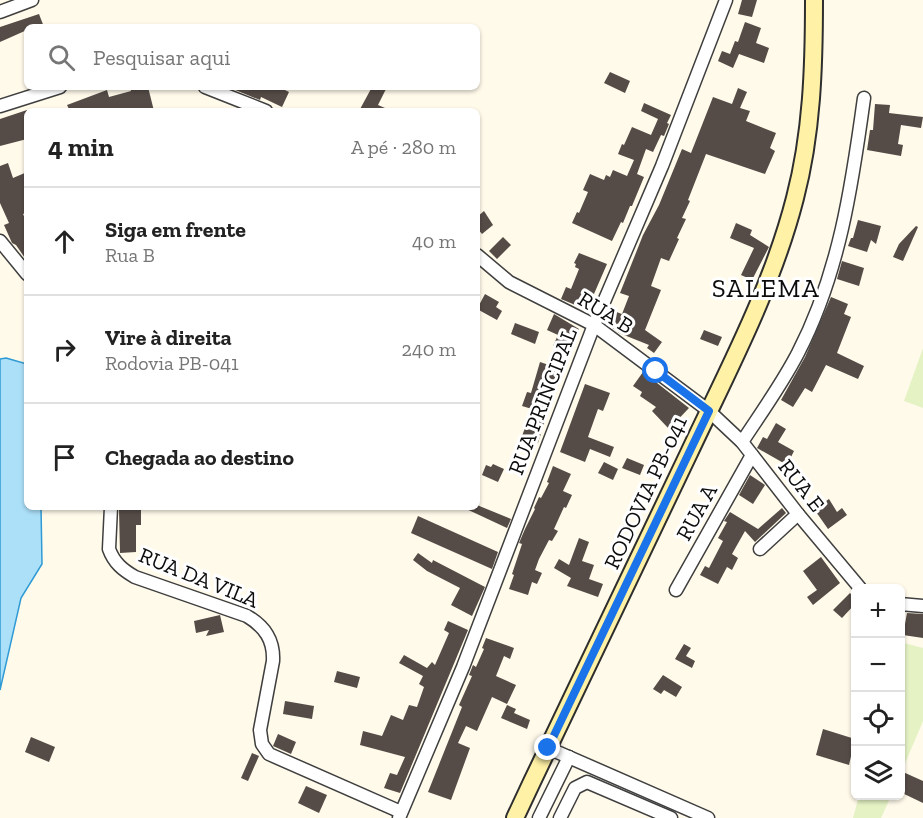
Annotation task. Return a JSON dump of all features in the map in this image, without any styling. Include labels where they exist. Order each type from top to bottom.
[{"type":"main road","name":"RODOVIA PB-041","points":[[515,818],[764,292],[795,199],[809,128],[814,0]]},
{"type":"street","points":[[0,12],[32,0]]},
{"type":"street","name":"RUA PRINCIPAL","points":[[400,815],[463,667],[594,325],[662,166],[726,0]]},
{"type":"street","points":[[0,106],[51,90]]},
{"type":"street","points":[[212,90],[253,108]]},
{"type":"street","points":[[742,442],[779,387],[822,299],[836,258],[864,98]]},
{"type":"street","points":[[0,241],[24,270]]},
{"type":"street","name":"RUA B","points":[[480,258],[509,282],[594,325],[709,411]]},
{"type":"street","name":"RUA E","points":[[709,411],[742,442],[857,584]]},
{"type":"street","name":"RUA A","points":[[676,590],[752,455]]},
{"type":"street","name":"RUA DA VILA","points":[[111,510],[110,549],[120,567],[135,576],[247,616],[256,621],[267,633],[273,651],[273,661],[260,738],[269,754],[400,815]]},
{"type":"street","points":[[760,549],[798,514]]},
{"type":"street","points":[[905,604],[923,606]]},
{"type":"street","points":[[548,748],[708,818]]},
{"type":"street","points":[[540,818],[569,757]]},
{"type":"street","points":[[560,818],[575,788],[586,782],[648,813],[670,818]]},
{"type":"green space","points":[[923,348],[923,408],[904,401]]},
{"type":"green space","points":[[905,643],[923,648],[923,721],[905,764]]},
{"type":"green space","points":[[858,800],[889,800],[881,818],[853,818]]},
{"type":"water","points":[[6,358],[24,363],[24,510],[41,510],[42,564],[21,598],[0,690],[0,359]]},
{"type":"building","points":[[742,0],[757,0],[752,17],[738,14]]},
{"type":"building","points":[[39,14],[43,24],[24,24],[24,31],[0,42],[0,27]]},
{"type":"building","points":[[745,22],[761,28],[756,43],[769,48],[764,63],[739,54],[733,68],[718,61],[722,51],[730,54],[735,41],[738,42]]},
{"type":"building","points":[[610,72],[630,81],[625,93],[604,83]]},
{"type":"building","points":[[738,88],[747,92],[740,108],[750,111],[746,121],[776,133],[770,148],[775,151],[765,174],[706,154],[682,218],[686,219],[677,238],[679,239],[669,261],[661,258],[651,286],[661,290],[645,330],[662,342],[654,353],[647,348],[649,345],[619,333],[606,323],[611,310],[622,314],[629,296],[620,293],[643,235],[659,205],[682,149],[691,153],[713,97],[732,104]]},
{"type":"building","points":[[107,90],[109,97],[131,91],[149,90],[153,108],[68,108],[67,105]]},
{"type":"building","points":[[235,90],[285,90],[289,92],[282,107],[261,97],[260,100]]},
{"type":"building","points":[[370,90],[386,90],[378,105],[385,108],[361,108]]},
{"type":"building","points":[[644,103],[671,115],[667,123],[669,124],[653,152],[646,149],[637,174],[644,177],[632,206],[612,241],[572,223],[588,192],[583,190],[590,174],[604,180],[606,175],[610,177],[613,170],[627,176],[634,160],[618,154],[622,144],[624,145],[632,127],[651,135],[658,119],[641,111]]},
{"type":"building","points":[[875,104],[890,105],[889,113],[923,117],[921,128],[901,125],[898,144],[903,145],[901,156],[867,150],[870,130],[873,130]]},
{"type":"building","points":[[24,111],[24,140],[0,146],[0,119]]},
{"type":"building","points":[[8,163],[13,178],[24,173],[24,257],[12,243],[4,225],[9,223],[0,203],[0,166]]},
{"type":"building","points":[[484,211],[493,225],[482,234],[480,232],[480,214]]},
{"type":"building","points":[[858,220],[881,226],[876,244],[871,240],[867,252],[848,246]]},
{"type":"building","points":[[736,223],[752,230],[750,235],[769,247],[752,280],[741,275],[754,248],[730,238]]},
{"type":"building","points":[[916,226],[918,227],[903,261],[893,257],[899,244]]},
{"type":"building","points":[[503,237],[511,245],[497,259],[489,251]]},
{"type":"building","points":[[579,253],[607,264],[587,310],[561,299],[566,287],[571,289],[579,269],[574,263]]},
{"type":"building","points":[[842,261],[864,268],[859,286],[837,279]]},
{"type":"building","points":[[485,294],[499,302],[496,307],[502,311],[497,320],[480,311],[480,303]]},
{"type":"building","points":[[831,297],[848,304],[844,314],[851,317],[837,353],[864,366],[858,379],[826,365],[812,392],[805,388],[793,407],[781,400],[805,357]]},
{"type":"building","points":[[554,314],[579,329],[568,353],[553,346],[558,335],[547,330]]},
{"type":"building","points":[[515,323],[539,332],[535,344],[511,334]]},
{"type":"building","points":[[704,330],[722,337],[718,346],[700,339]]},
{"type":"building","points":[[540,362],[561,369],[538,443],[522,436],[532,409],[522,406],[527,392],[531,393]]},
{"type":"building","points":[[643,372],[689,408],[669,429],[652,411],[656,407],[640,396],[642,392],[633,386]]},
{"type":"building","points":[[585,384],[610,393],[603,411],[598,409],[588,437],[614,447],[610,457],[590,449],[585,462],[560,452]]},
{"type":"building","points":[[776,423],[786,429],[778,442],[794,451],[787,465],[757,448],[763,437],[767,439]]},
{"type":"building","points":[[627,458],[644,465],[640,475],[622,468]]},
{"type":"building","points":[[604,462],[618,469],[613,480],[598,473]]},
{"type":"building","points":[[493,464],[504,469],[498,482],[482,475],[486,465],[491,467]]},
{"type":"building","points":[[553,466],[571,474],[563,491],[572,495],[554,529],[558,531],[552,541],[549,540],[539,559],[535,570],[542,573],[537,584],[532,582],[528,595],[509,589],[522,544],[519,543],[539,497],[541,498],[549,483],[547,482]]},
{"type":"building","points":[[750,475],[765,485],[753,504],[739,495]]},
{"type":"building","points":[[829,499],[837,512],[842,508],[847,515],[828,529],[814,509]]},
{"type":"building","points":[[480,506],[511,519],[507,528],[468,510],[480,510]]},
{"type":"building","points":[[782,508],[786,513],[755,542],[745,531],[732,554],[738,558],[732,570],[727,567],[718,584],[700,575],[705,566],[709,568],[723,541],[718,538],[730,512],[758,529]]},
{"type":"building","points":[[119,510],[141,510],[141,525],[136,525],[136,552],[120,553]]},
{"type":"building","points":[[418,516],[498,552],[492,569],[411,533]]},
{"type":"building","points":[[579,538],[589,542],[582,561],[594,565],[589,579],[603,584],[598,597],[567,586],[571,578],[554,568],[559,559],[569,565]]},
{"type":"building","points":[[418,553],[432,563],[433,560],[485,587],[472,616],[451,605],[460,588],[427,571],[413,560]]},
{"type":"building","points":[[821,557],[840,583],[813,605],[807,597],[817,590],[803,571]]},
{"type":"building","points":[[850,593],[851,608],[842,618],[833,610]]},
{"type":"building","points":[[907,613],[923,614],[923,638],[905,635]]},
{"type":"building","points":[[220,615],[224,632],[206,636],[209,630],[196,633],[194,621]]},
{"type":"building","points":[[448,621],[468,630],[400,793],[384,788],[390,773],[397,775],[405,757],[360,745],[363,731],[382,736],[391,715],[403,720],[409,705],[417,707],[424,687],[419,684],[423,676],[399,663],[404,655],[427,668],[432,662],[435,665],[449,633],[444,630]]},
{"type":"building","points":[[486,638],[514,648],[510,659],[504,656],[496,676],[516,685],[507,704],[492,697],[477,731],[466,726],[458,743],[470,748],[451,800],[428,792],[462,707],[459,705],[472,676],[469,675],[473,665],[476,667]]},
{"type":"building","points":[[684,644],[691,648],[686,656],[695,661],[692,668],[675,659]]},
{"type":"building","points":[[337,671],[360,677],[357,688],[334,682]]},
{"type":"building","points":[[663,675],[682,687],[676,697],[664,690],[661,694],[653,689]]},
{"type":"building","points":[[285,701],[314,706],[312,719],[283,714]]},
{"type":"building","points":[[507,705],[516,709],[514,713],[530,720],[527,729],[501,718]]},
{"type":"building","points":[[823,729],[851,738],[849,765],[816,755]]},
{"type":"building","points":[[278,734],[296,742],[291,754],[273,746]]},
{"type":"building","points":[[31,737],[55,747],[49,762],[25,752]]},
{"type":"building","points":[[252,753],[259,756],[248,781],[241,778]]},
{"type":"building","points":[[905,773],[923,781],[923,803],[905,794]]},
{"type":"building","points":[[306,786],[327,795],[319,813],[298,803]]},
{"type":"district","name":"SALEMA","points":[[766,288]]},
{"type":"route","points":[[548,748],[709,411],[656,371]]}]
